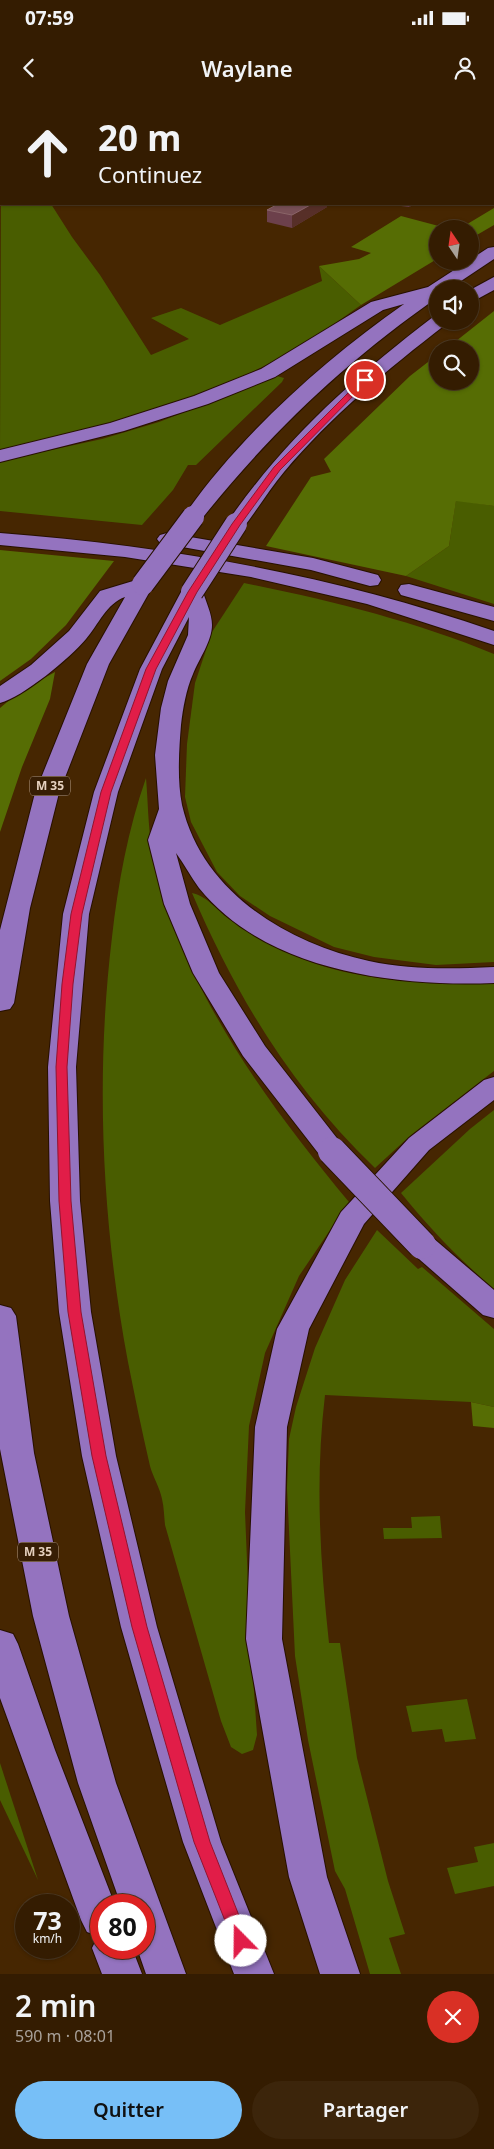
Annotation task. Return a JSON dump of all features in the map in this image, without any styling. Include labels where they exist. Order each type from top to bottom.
[{"type":"highway","name":"M 35","points":[[449,280],[494,252]]},
{"type":"highway","points":[[479,292],[494,282]]},
{"type":"highway","points":[[0,456],[117,427],[201,400],[268,373],[377,306],[429,292]]},
{"type":"highway","name":"M 35","points":[[0,1003],[17,908],[47,793],[98,664],[143,584],[193,517],[238,462],[276,421],[322,377],[429,293]]},
{"type":"highway","points":[[254,1974],[202,1842],[139,1627],[99,1456],[75,1312],[65,1201],[62,1067],[68,984],[76,914],[106,792],[151,669],[192,592],[236,524],[277,468],[365,380],[429,329]]},
{"type":"highway","points":[[0,521],[205,544],[303,562],[494,614]]},
{"type":"highway","points":[[0,539],[194,562],[277,577],[370,598],[494,638]]},
{"type":"highway","points":[[0,696],[39,670],[76,636],[108,596],[143,584]]},
{"type":"highway","points":[[192,592],[201,627],[178,682],[171,723],[166,782],[170,811],[184,848],[198,872],[217,894],[235,910],[284,941],[314,953],[376,970],[413,975],[458,977],[494,975]]},
{"type":"highway","points":[[170,811],[160,840],[177,904],[206,972],[253,1050],[332,1151],[422,1245],[494,1307]]},
{"type":"highway","points":[[340,1974],[308,1877],[264,1639],[271,1426],[292,1329],[352,1219],[419,1144],[494,1086]]},
{"type":"highway","name":"M 35","points":[[0,1316],[17,1453],[51,1616],[97,1783],[137,1894]]},
{"type":"highway","points":[[0,1644],[36,1750],[91,1894]]},
{"type":"highway","points":[[155,1944],[166,1974]]},
{"type":"highway","points":[[116,1959],[122,1974]]},
{"type":"green space","points":[[1,205],[52,205],[100,275],[151,355],[189,339],[151,318],[181,308],[220,325],[322,281],[319,266],[361,305],[306,343],[263,367],[227,383],[153,411],[77,433],[0,452]]},
{"type":"green space","points":[[494,208],[494,225],[479,234],[479,220],[474,220]]},
{"type":"green space","points":[[401,216],[429,223],[429,264],[361,305],[319,266],[359,259],[371,253],[351,247]]},
{"type":"green space","points":[[494,311],[494,506],[456,501],[449,546],[406,576],[266,546],[311,477],[331,472],[324,459],[410,376],[429,361],[429,390],[479,390],[479,340],[457,340],[470,330],[479,330],[479,323]]},
{"type":"green space","points":[[277,376],[284,378],[282,382],[196,465],[188,465],[173,490],[142,525],[0,511],[0,461],[102,439],[159,422]]},
{"type":"green space","points":[[456,500],[494,506],[494,604],[406,576],[449,546]]},
{"type":"green space","points":[[0,550],[114,561],[66,625],[31,659],[0,681]]},
{"type":"green space","points":[[244,583],[371,612],[433,631],[494,654],[494,962],[436,965],[374,957],[334,947],[270,916],[240,896],[217,872],[191,822],[185,797],[187,744],[195,683],[212,632]]},
{"type":"green space","points":[[55,672],[50,699],[22,767],[0,832],[0,708],[19,692]]},
{"type":"green space","points":[[146,778],[152,849],[164,898],[182,946],[203,992],[228,1037],[256,1080],[317,1163],[349,1202],[299,1276],[265,1353],[249,1426],[245,1512],[250,1633],[257,1735],[253,1750],[242,1754],[231,1747],[221,1721],[165,1525],[162,1499],[150,1466],[128,1362],[112,1257],[107,1204],[103,1097],[107,990],[114,917],[121,877],[134,817]]},
{"type":"green space","points":[[192,893],[203,897],[232,921],[266,942],[303,959],[329,968],[383,979],[411,982],[494,984],[494,1071],[411,1135],[375,1168],[345,1138],[318,1106],[292,1074],[269,1040],[228,969]]},
{"type":"green space","points":[[494,1110],[494,1289],[445,1243],[401,1193],[470,1129]]},
{"type":"green space","points":[[377,1230],[418,1269],[422,1267],[494,1329],[494,1407],[471,1402],[325,1395],[319,1488],[323,1581],[329,1643],[340,1643],[357,1758],[388,1881],[405,1934],[389,1938],[401,1974],[370,1974],[345,1889],[335,1871],[308,1740],[295,1656],[287,1488],[289,1439],[296,1407],[315,1348],[345,1280]]},
{"type":"green space","points":[[471,1402],[494,1407],[494,1428],[473,1426]]},
{"type":"green space","points":[[440,1516],[442,1538],[384,1539],[383,1528],[412,1528],[411,1517]]},
{"type":"green space","points":[[467,1699],[476,1739],[445,1742],[442,1729],[412,1732],[406,1706]]},
{"type":"green space","points":[[0,1763],[38,1880],[0,1800]]},
{"type":"green space","points":[[494,1843],[494,1886],[455,1894],[447,1868],[478,1862],[474,1847]]},
{"type":"building","points":[[276,205],[310,205],[292,215],[267,210]]},
{"type":"route","points":[[241,1941],[202,1842],[139,1627],[99,1456],[75,1312],[65,1201],[62,1067],[68,984],[76,914],[106,792],[151,669],[192,592],[236,524],[277,468],[365,380]]}]
